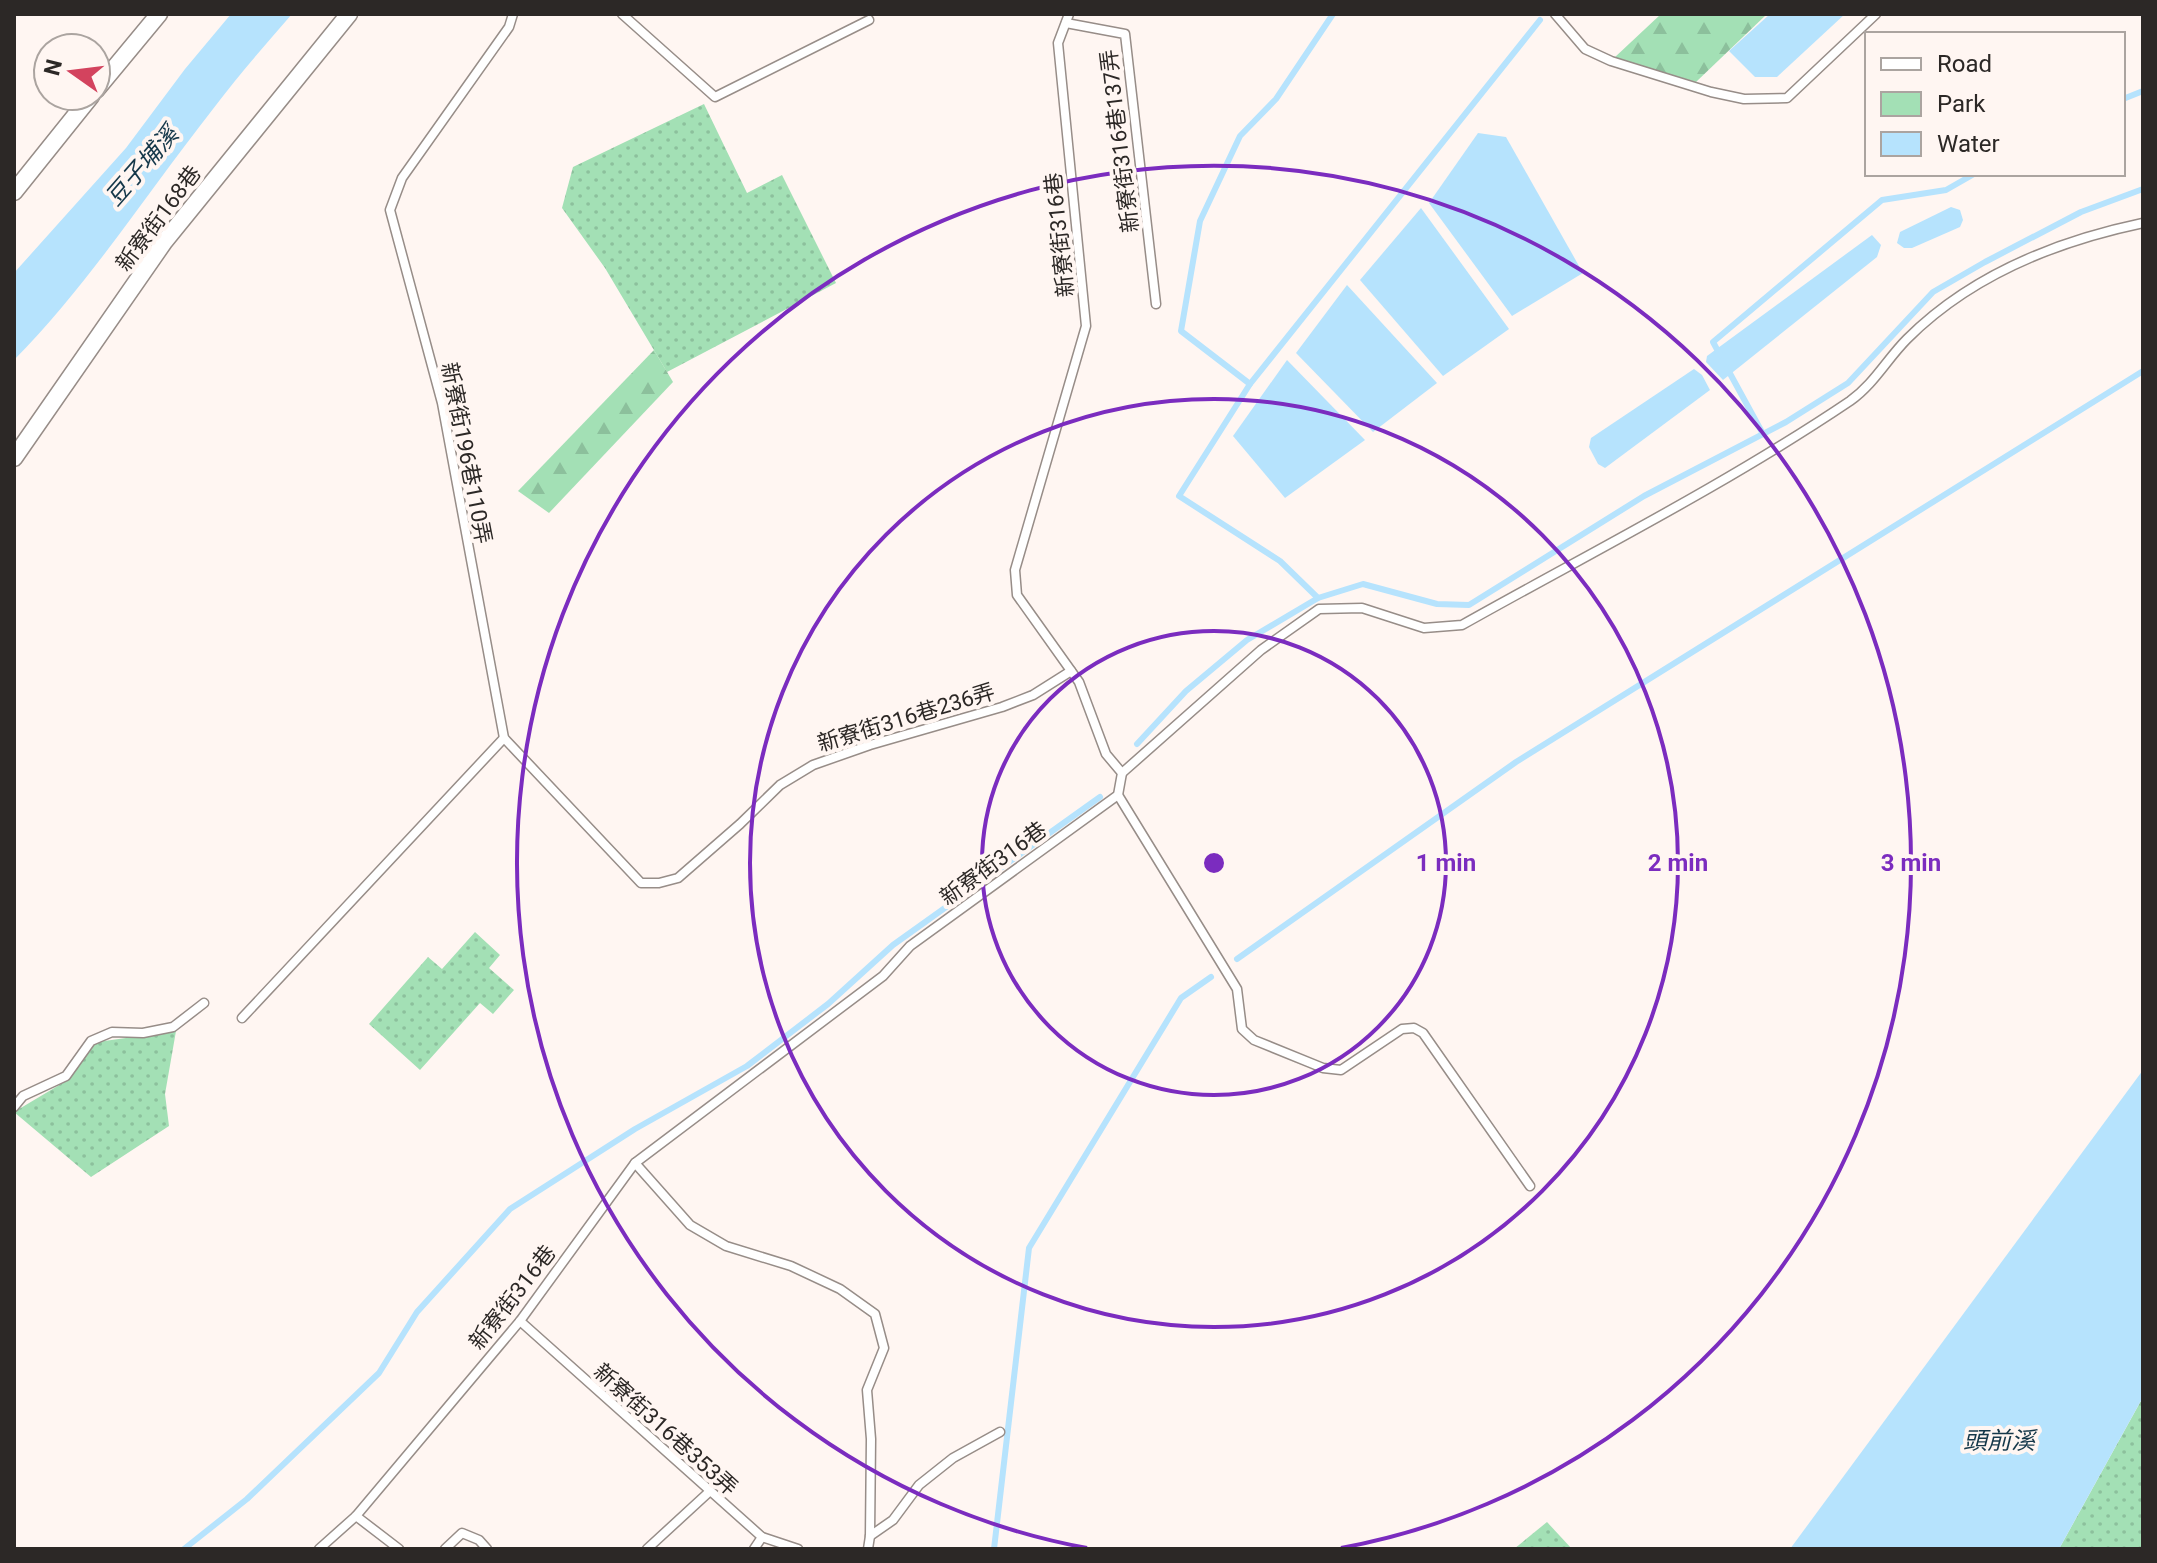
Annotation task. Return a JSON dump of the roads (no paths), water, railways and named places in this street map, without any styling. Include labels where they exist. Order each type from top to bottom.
[{"type":"street","points":[[112,71],[159,14]]},
{"type":"street","name":"新寮街168巷","points":[[14,458],[164,242],[349,14]]},
{"type":"street","points":[[14,192],[78,112]]},
{"type":"lane","name":"新寮街196巷110弄","points":[[504,738],[442,403],[390,210],[402,178],[509,27],[513,14]]},
{"type":"lane","points":[[622,14],[715,97],[869,20]]},
{"type":"lane","points":[[1555,14],[1585,49],[1611,61],[1744,99],[1787,98],[1876,14]]},
{"type":"lane","name":"新寮街316巷137弄","points":[[1067,18],[1125,34],[1156,304]]},
{"type":"lane","name":"新寮街316巷","points":[[1067,18],[1058,43],[1086,326],[1015,570],[1017,595],[1079,682],[1106,754],[1122,773]]},
{"type":"lane","points":[[1530,1186],[1423,1033],[1414,1028],[1402,1029],[1341,1070],[1323,1068],[1254,1040],[1242,1029],[1237,989],[1118,795],[1122,773],[1261,650],[1319,609],[1362,608],[1424,628],[1462,625],[1750,463],[1853,399],[1879,374],[1906,340],[1940,310],[1977,284],[2024,260],[2076,239],[2143,223]]},
{"type":"lane","name":"新寮街316巷236弄","points":[[504,738],[641,883],[659,883],[678,878],[780,785],[813,765],[884,740],[1002,707],[1033,695],[1071,671]]},
{"type":"lane","points":[[242,1018],[504,738]]},
{"type":"lane","name":"新寮街316巷","points":[[319,1549],[356,1516],[520,1321],[635,1163],[883,976],[910,946],[1118,795]]},
{"type":"lane","points":[[14,1107],[23,1096],[66,1076],[91,1041],[112,1032],[143,1033],[173,1027],[204,1003]]},
{"type":"lane","points":[[635,1163],[690,1225],[726,1246],[791,1266],[840,1289],[875,1314],[884,1348],[867,1390],[871,1439],[868,1549]]},
{"type":"lane","name":"新寮街316巷353弄","points":[[520,1321],[762,1537],[798,1549]]},
{"type":"lane","points":[[870,1536],[893,1520],[919,1485],[953,1458],[1000,1432]]},
{"type":"lane","points":[[647,1549],[709,1492]]},
{"type":"lane","points":[[356,1516],[399,1549]]},
{"type":"lane","points":[[445,1549],[462,1533],[479,1540],[487,1549]]},
{"type":"lane","points":[[754,1549],[762,1537]]},
{"type":"water","name":"豆子埔溪","points":[[231,14],[292,14],[222,97],[93,269],[14,360],[14,273],[126,148]]},
{"type":"water","points":[[1770,14],[1845,14],[1777,77],[1755,77],[1729,51]]},
{"type":"water","points":[[1478,133],[1506,137],[1583,273],[1512,316],[1429,203]]},
{"type":"water","points":[[1951,207],[1960,210],[1963,220],[1960,227],[1912,248],[1904,248],[1897,243],[1900,232]]},
{"type":"water","points":[[1421,208],[1509,329],[1443,376],[1360,280]]},
{"type":"water","points":[[1872,235],[1881,245],[1877,257],[1723,380],[1706,362],[1707,356]]},
{"type":"water","points":[[1347,285],[1437,383],[1373,432],[1296,353]]},
{"type":"water","points":[[1287,360],[1365,440],[1285,498],[1233,436]]},
{"type":"water","points":[[1694,369],[1702,375],[1710,390],[1605,468],[1598,464],[1589,447],[1591,438]]},
{"type":"water","name":"頭前溪","points":[[2143,1070],[2143,1397],[2059,1549],[1790,1549]]},
{"type":"waterway","points":[[1318,598],[1280,561],[1179,496],[1250,384],[1181,331],[1200,221],[1240,136],[1276,99],[1333,14]]},
{"type":"waterway","points":[[1250,384],[1540,20]]},
{"type":"waterway","points":[[2125,98],[2143,91]]},
{"type":"waterway","points":[[1720,355],[1713,342],[1882,200],[1946,190],[1970,176]]},
{"type":"waterway","points":[[1137,744],[1186,691],[1247,640],[1318,598],[1363,584],[1437,604],[1469,605],[1644,496],[1786,422],[1848,383],[1933,292],[2081,212],[2143,189]]},
{"type":"waterway","points":[[1727,368],[1763,434]]},
{"type":"waterway","points":[[1237,959],[1516,762],[2143,371]]},
{"type":"waterway","points":[[184,1549],[247,1499],[379,1373],[417,1312],[510,1209],[635,1129],[747,1066],[828,1004],[893,945],[1100,797]]},
{"type":"waterway","points":[[994,1549],[1029,1248],[1181,998],[1211,977]]}]
